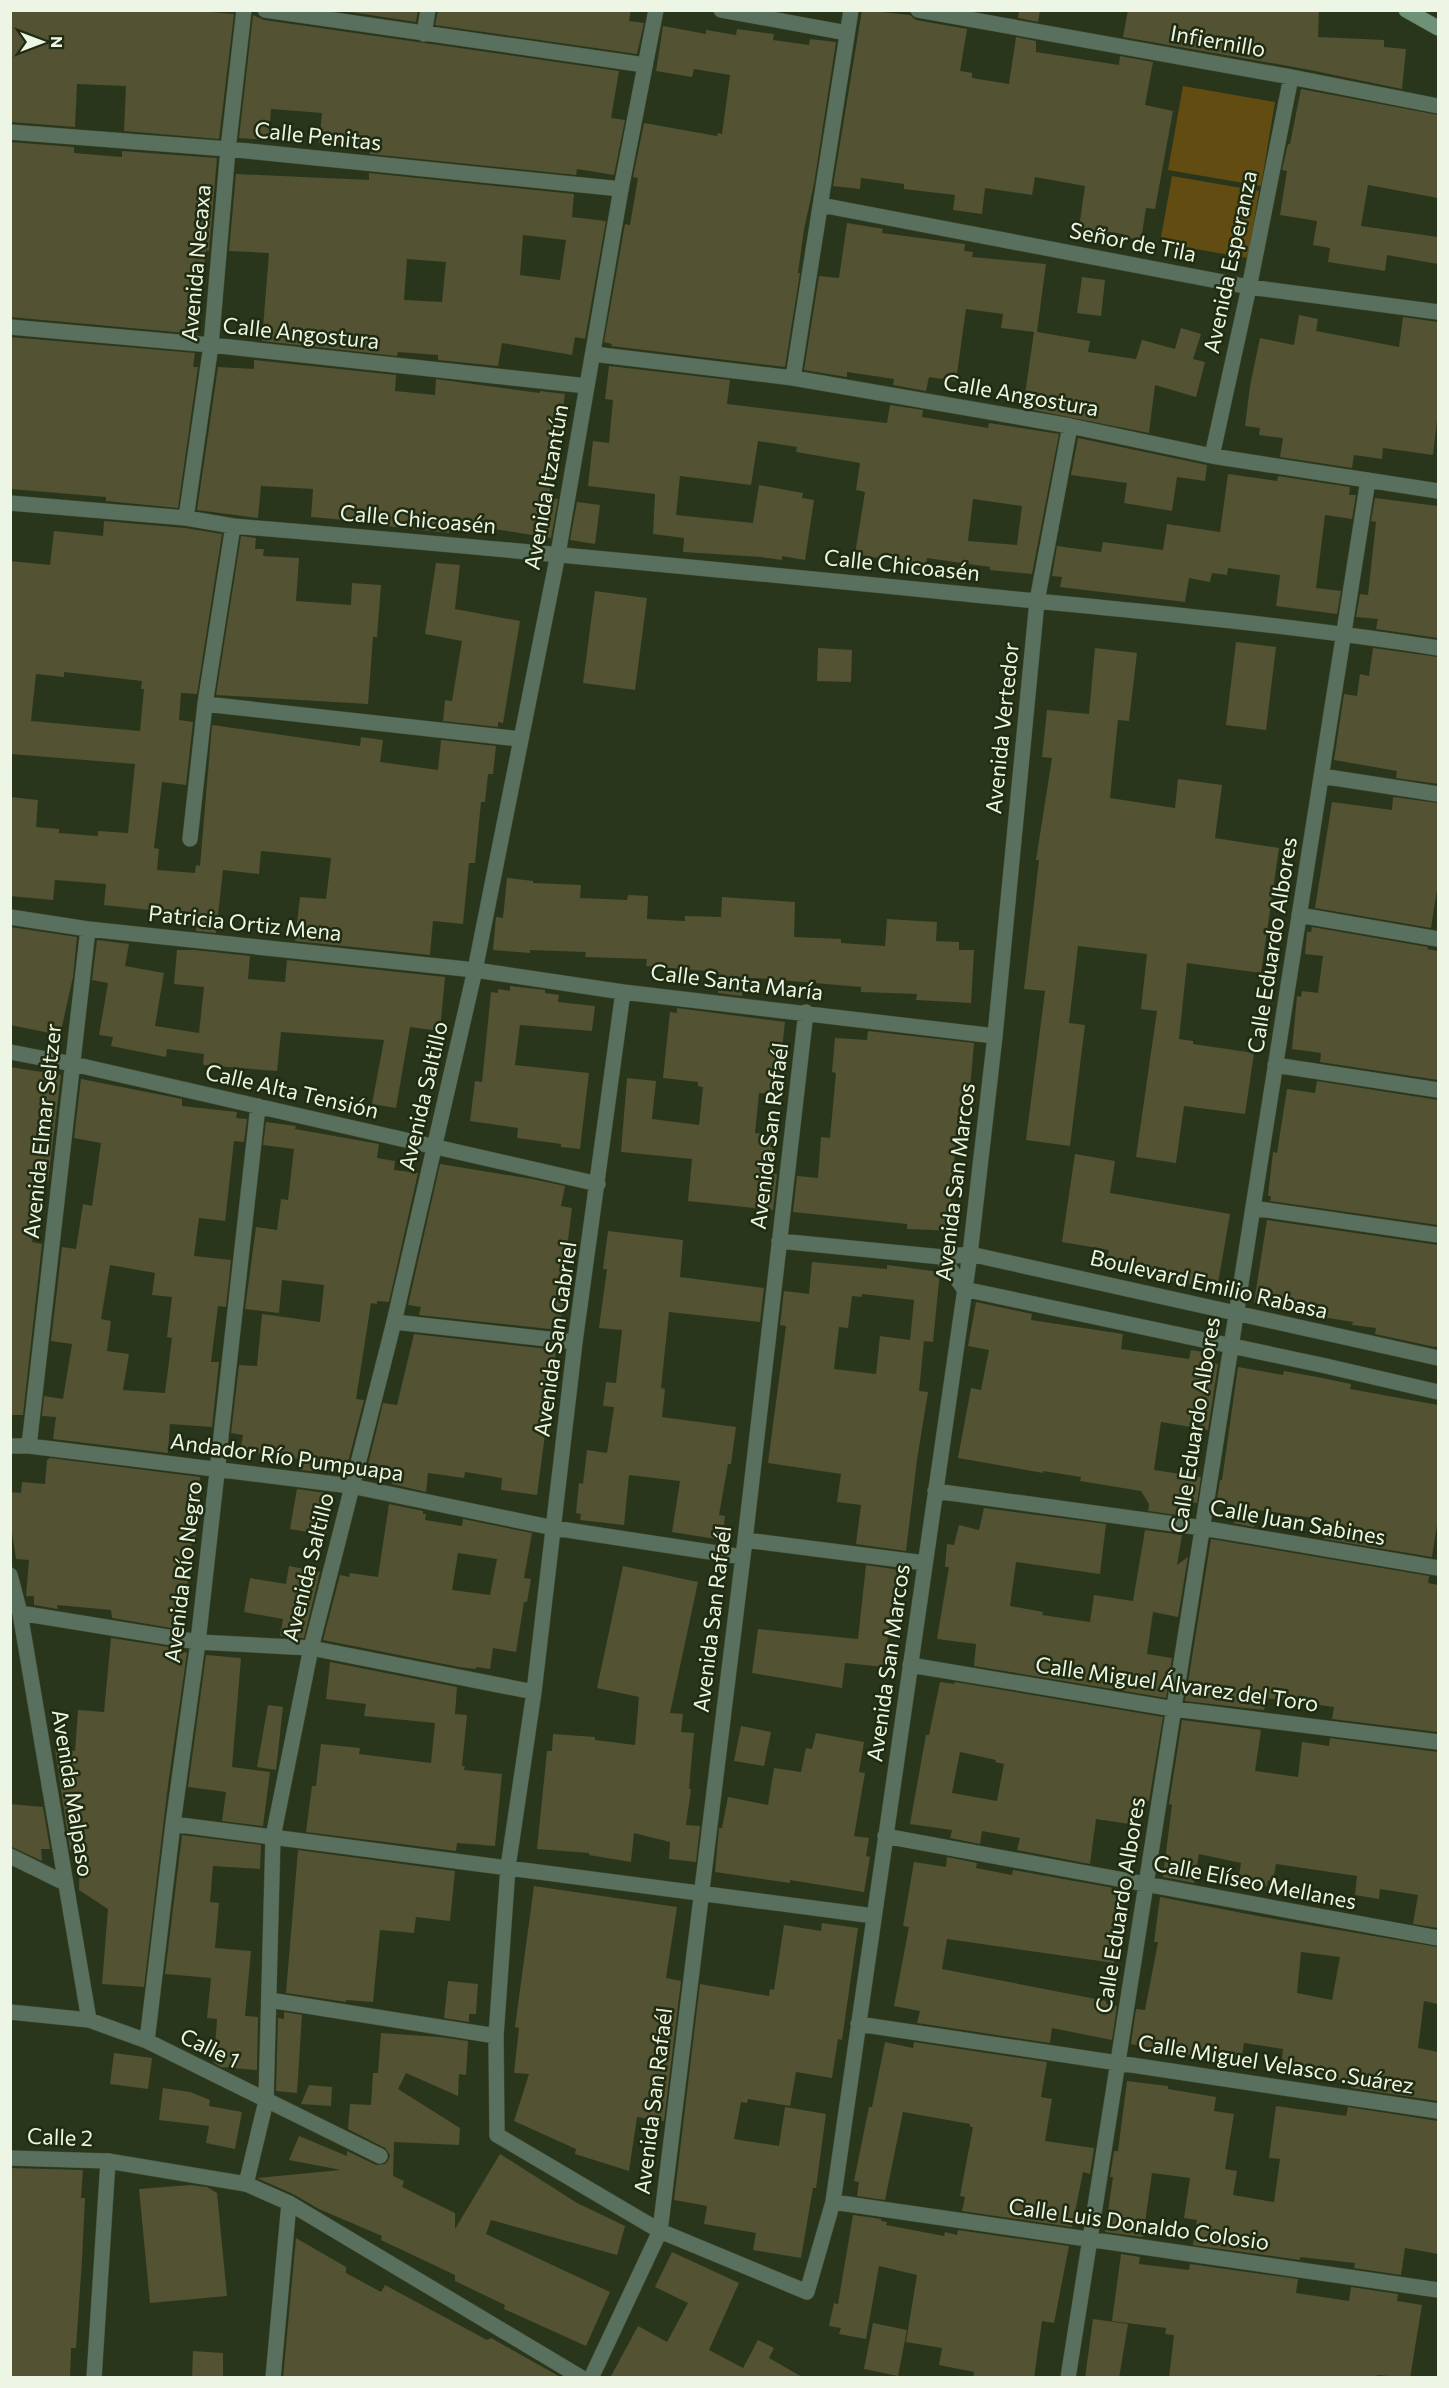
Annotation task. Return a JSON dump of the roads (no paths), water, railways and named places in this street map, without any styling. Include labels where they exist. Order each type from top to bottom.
[{"type":"main road","points":[[1406,10],[1438,28]]},
{"type":"street","name":"Avenida Necaxa","points":[[186,518],[211,345],[228,149],[244,10]]},
{"type":"street","points":[[265,10],[645,65]]},
{"type":"street","points":[[424,34],[428,10]]},
{"type":"street","name":"Avenida Itzantún","points":[[475,970],[558,554],[621,189],[656,10]]},
{"type":"street","points":[[722,10],[848,33]]},
{"type":"street","points":[[793,378],[850,10]]},
{"type":"street","name":"Infiernillo","points":[[918,10],[976,16],[1438,106]]},
{"type":"street","name":"Avenida Esperanza","points":[[1212,456],[1291,77]]},
{"type":"street","name":"Calle Penitas","points":[[10,132],[228,149],[621,189]]},
{"type":"street","name":"Señor de Tila","points":[[821,205],[1249,287],[1438,312]]},
{"type":"street","name":"Calle Angostura","points":[[10,327],[211,345],[587,386]]},
{"type":"street","name":"Calle Angostura","points":[[593,354],[793,378],[1070,426],[1212,456],[1438,491]]},
{"type":"street","name":"Avenida Vertedor","points":[[995,1036],[1037,601],[1070,426]]},
{"type":"street","name":"Calle Eduardo Albores","points":[[1068,2378],[1368,480]]},
{"type":"street","name":"Calle Chicoasén","points":[[10,503],[1037,601],[1344,633],[1438,648]]},
{"type":"street","points":[[190,839],[205,704],[233,526]]},
{"type":"street","points":[[205,704],[520,739]]},
{"type":"street","points":[[1321,776],[1438,794]]},
{"type":"street","points":[[1299,915],[1438,939]]},
{"type":"street","name":"Patricia Ortiz Mena","points":[[10,917],[88,929],[475,970]]},
{"type":"street","name":"Avenida Elmar Seltzer","points":[[29,1446],[88,929]]},
{"type":"street","name":"Calle Santa María","points":[[475,970],[623,992],[995,1036]]},
{"type":"street","name":"Avenida Saltillo","points":[[246,2184],[267,2100],[273,1837],[311,1648],[394,1322],[475,970]]},
{"type":"street","name":"Avenida San Gabriel","points":[[623,992],[575,1342],[534,1692],[508,1867],[496,2036],[497,2135],[660,2231]]},
{"type":"street","name":"Avenida San Rafaél","points":[[591,2378],[660,2231],[743,1557],[806,1012]]},
{"type":"street","name":"Avenida San Marcos","points":[[660,2231],[807,2292],[833,2202],[970,1254],[995,1036]]},
{"type":"street","name":"Calle Alta Tensión","points":[[10,1052],[73,1064],[598,1184]]},
{"type":"street","points":[[1275,1065],[1438,1090]]},
{"type":"street","name":"Avenida Río Negro","points":[[147,2042],[198,1642],[258,1106]]},
{"type":"street","points":[[1253,1208],[1438,1235]]},
{"type":"street","name":"Boulevard Emilio Rabasa","points":[[779,1241],[942,1257],[970,1254],[1438,1358]]},
{"type":"street","points":[[942,1257],[964,1289],[1438,1392]]},
{"type":"street","points":[[394,1322],[575,1342]]},
{"type":"street","name":"Andador Río Pumpuapa","points":[[10,1446],[29,1446],[217,1468],[351,1486],[554,1528],[743,1557]]},
{"type":"street","name":"Calle Juan Sabines","points":[[935,1491],[1203,1528],[1438,1569]]},
{"type":"street","points":[[745,1540],[925,1563]]},
{"type":"street","name":"Avenida Malpaso","points":[[10,1575],[20,1614],[89,2020]]},
{"type":"street","points":[[20,1614],[198,1642],[311,1648],[534,1692]]},
{"type":"street","name":"Calle Miguel Álvarez del Toro","points":[[910,1665],[1174,1709],[1438,1742]]},
{"type":"street","points":[[173,1824],[874,1916]]},
{"type":"street","name":"Calle Elíseo Mellanes","points":[[885,1836],[1438,1938]]},
{"type":"street","points":[[10,1856],[65,1883]]},
{"type":"street","points":[[269,2000],[496,2036]]},
{"type":"street","name":"Calle 1","points":[[10,2012],[89,2020],[147,2042],[380,2156]]},
{"type":"street","name":"Calle Miguel Velasco .Suárez","points":[[858,2024],[1438,2111]]},
{"type":"street","name":"Calle 2","points":[[10,2158],[108,2161],[246,2184],[289,2203],[582,2378]]},
{"type":"street","points":[[94,2378],[108,2161]]},
{"type":"street","name":"Calle Luis Donaldo Colosio","points":[[833,2202],[1438,2290]]},
{"type":"street","points":[[273,2378],[289,2203]]}]
